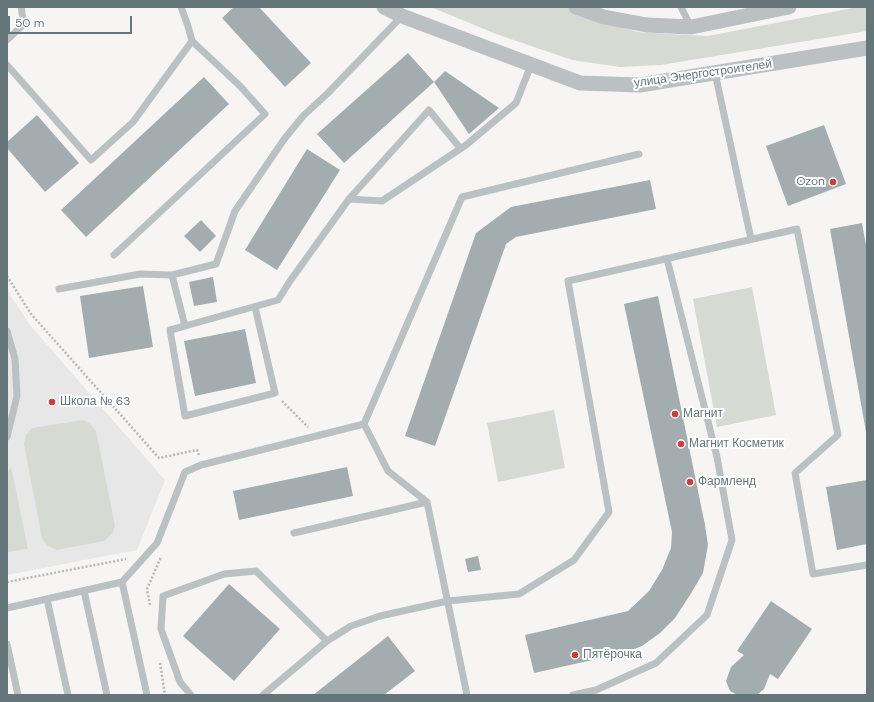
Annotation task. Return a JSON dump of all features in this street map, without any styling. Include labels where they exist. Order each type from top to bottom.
[{"type":"street","name":"улица Энергостроителей","points":[[384,7],[402,16],[580,83],[640,85],[867,48]]},
{"type":"street","points":[[576,7],[604,17],[647,25],[691,27],[789,7]]},
{"type":"lane","points":[[7,40],[24,24],[21,7]]},
{"type":"lane","points":[[114,254],[265,114],[240,86],[192,41],[188,26],[180,7]]},
{"type":"lane","points":[[681,7],[691,27]]},
{"type":"lane","points":[[59,289],[140,274],[172,275],[216,264],[235,211],[285,138],[304,115],[327,94],[402,16]]},
{"type":"lane","points":[[7,65],[91,160],[132,122],[192,41]]},
{"type":"lane","points":[[349,199],[382,201],[466,145],[516,103],[531,65]]},
{"type":"lane","points":[[715,73],[751,239]]},
{"type":"lane","points":[[255,306],[274,393],[185,416],[170,330],[255,306],[278,300],[349,199],[429,110],[460,148]]},
{"type":"lane","points":[[364,424],[462,197],[639,154]]},
{"type":"lane","points":[[263,695],[327,641],[351,626],[380,616],[448,601],[519,594],[574,560],[609,512],[568,281],[797,229],[838,435],[795,473],[813,574],[867,566]]},
{"type":"lane","points":[[574,695],[596,690],[656,663],[707,615],[732,540],[717,457],[667,258]]},
{"type":"lane","points":[[172,275],[185,326]]},
{"type":"lane","points":[[7,331],[15,359],[17,396],[7,437]]},
{"type":"lane","points":[[7,608],[122,582],[157,543],[185,472],[201,465],[364,424]]},
{"type":"lane","points":[[364,424],[388,471],[427,502],[467,695]]},
{"type":"lane","points":[[294,533],[427,502]]},
{"type":"lane","points":[[191,695],[180,682],[161,628],[163,596],[224,574],[256,571],[327,641]]},
{"type":"lane","points":[[122,582],[147,695]]},
{"type":"lane","points":[[84,591],[107,695]]},
{"type":"lane","points":[[47,599],[68,695]]},
{"type":"lane","points":[[7,644],[18,695]]},
{"type":"path","points":[[7,276],[31,314],[159,458],[197,450],[201,465]]},
{"type":"path","points":[[274,393],[317,436]]},
{"type":"path","points":[[7,582],[164,551],[147,589],[151,611]]},
{"type":"path","points":[[158,657],[165,695]]},
{"type":"shaded area","points":[[431,7],[567,7],[610,24],[638,32],[708,36],[858,7],[867,7],[867,31],[661,65],[620,67],[572,60],[496,34]]},
{"type":"shaded area","points":[[752,287],[776,415],[717,427],[693,299]]},
{"type":"shaded area","name":"Школа № 63","points":[[7,290],[30,325],[165,480],[137,550],[7,575]]},
{"type":"shaded area","points":[[554,410],[565,468],[498,482],[487,423]]},
{"type":"shaded area","points":[[83,420],[90,424],[96,431],[115,526],[112,534],[104,541],[56,550],[47,545],[42,538],[24,444],[26,435],[32,428]]},
{"type":"shaded area","points":[[11,466],[28,549],[7,552],[7,475]]},
{"type":"building","points":[[234,7],[259,7],[311,63],[285,87],[222,18]]},
{"type":"building","points":[[408,53],[434,82],[344,163],[317,134]]},
{"type":"building","points":[[445,71],[499,108],[469,134],[434,82]]},
{"type":"building","points":[[204,77],[229,104],[86,237],[61,210]]},
{"type":"building","points":[[37,115],[79,163],[45,192],[7,148],[7,142]]},
{"type":"building","points":[[824,125],[846,184],[788,206],[766,146]]},
{"type":"building","points":[[307,149],[340,170],[277,270],[245,250]]},
{"type":"building","points":[[650,180],[656,209],[516,237],[506,244],[435,446],[405,436],[476,233],[511,207]]},
{"type":"building","points":[[201,220],[216,236],[200,252],[184,236]]},
{"type":"building","points":[[862,223],[867,251],[866,432],[830,229]]},
{"type":"building","points":[[213,277],[217,302],[194,306],[189,282]]},
{"type":"building","points":[[143,286],[153,347],[89,358],[80,296]]},
{"type":"building","points":[[658,296],[705,525],[708,545],[703,573],[675,618],[660,633],[642,646],[624,653],[534,673],[525,635],[628,611],[649,591],[662,570],[671,548],[672,532],[624,304]]},
{"type":"building","points":[[245,329],[256,383],[195,396],[184,341]]},
{"type":"building","points":[[347,467],[353,496],[239,520],[233,491]]},
{"type":"building","points":[[867,480],[867,544],[837,550],[826,487]]},
{"type":"building","points":[[478,556],[481,570],[468,572],[465,559]]},
{"type":"building","points":[[229,584],[280,629],[234,681],[183,636]]},
{"type":"building","points":[[771,601],[812,629],[778,679],[770,674],[764,689],[757,695],[737,695],[730,691],[726,681],[731,667],[744,655],[737,651]]},
{"type":"building","points":[[388,636],[415,671],[384,695],[313,695]]},
{"type":"place","name":"Ozon","points":[[833,182]]},
{"type":"place","name":"Школа № 63","points":[[52,402]]},
{"type":"place","name":"Магнит","points":[[675,414]]},
{"type":"place","name":"Магнит Косметик","points":[[681,444]]},
{"type":"place","name":"Фармленд","points":[[690,482]]},
{"type":"place","name":"Пятёрочка","points":[[575,655]]}]
